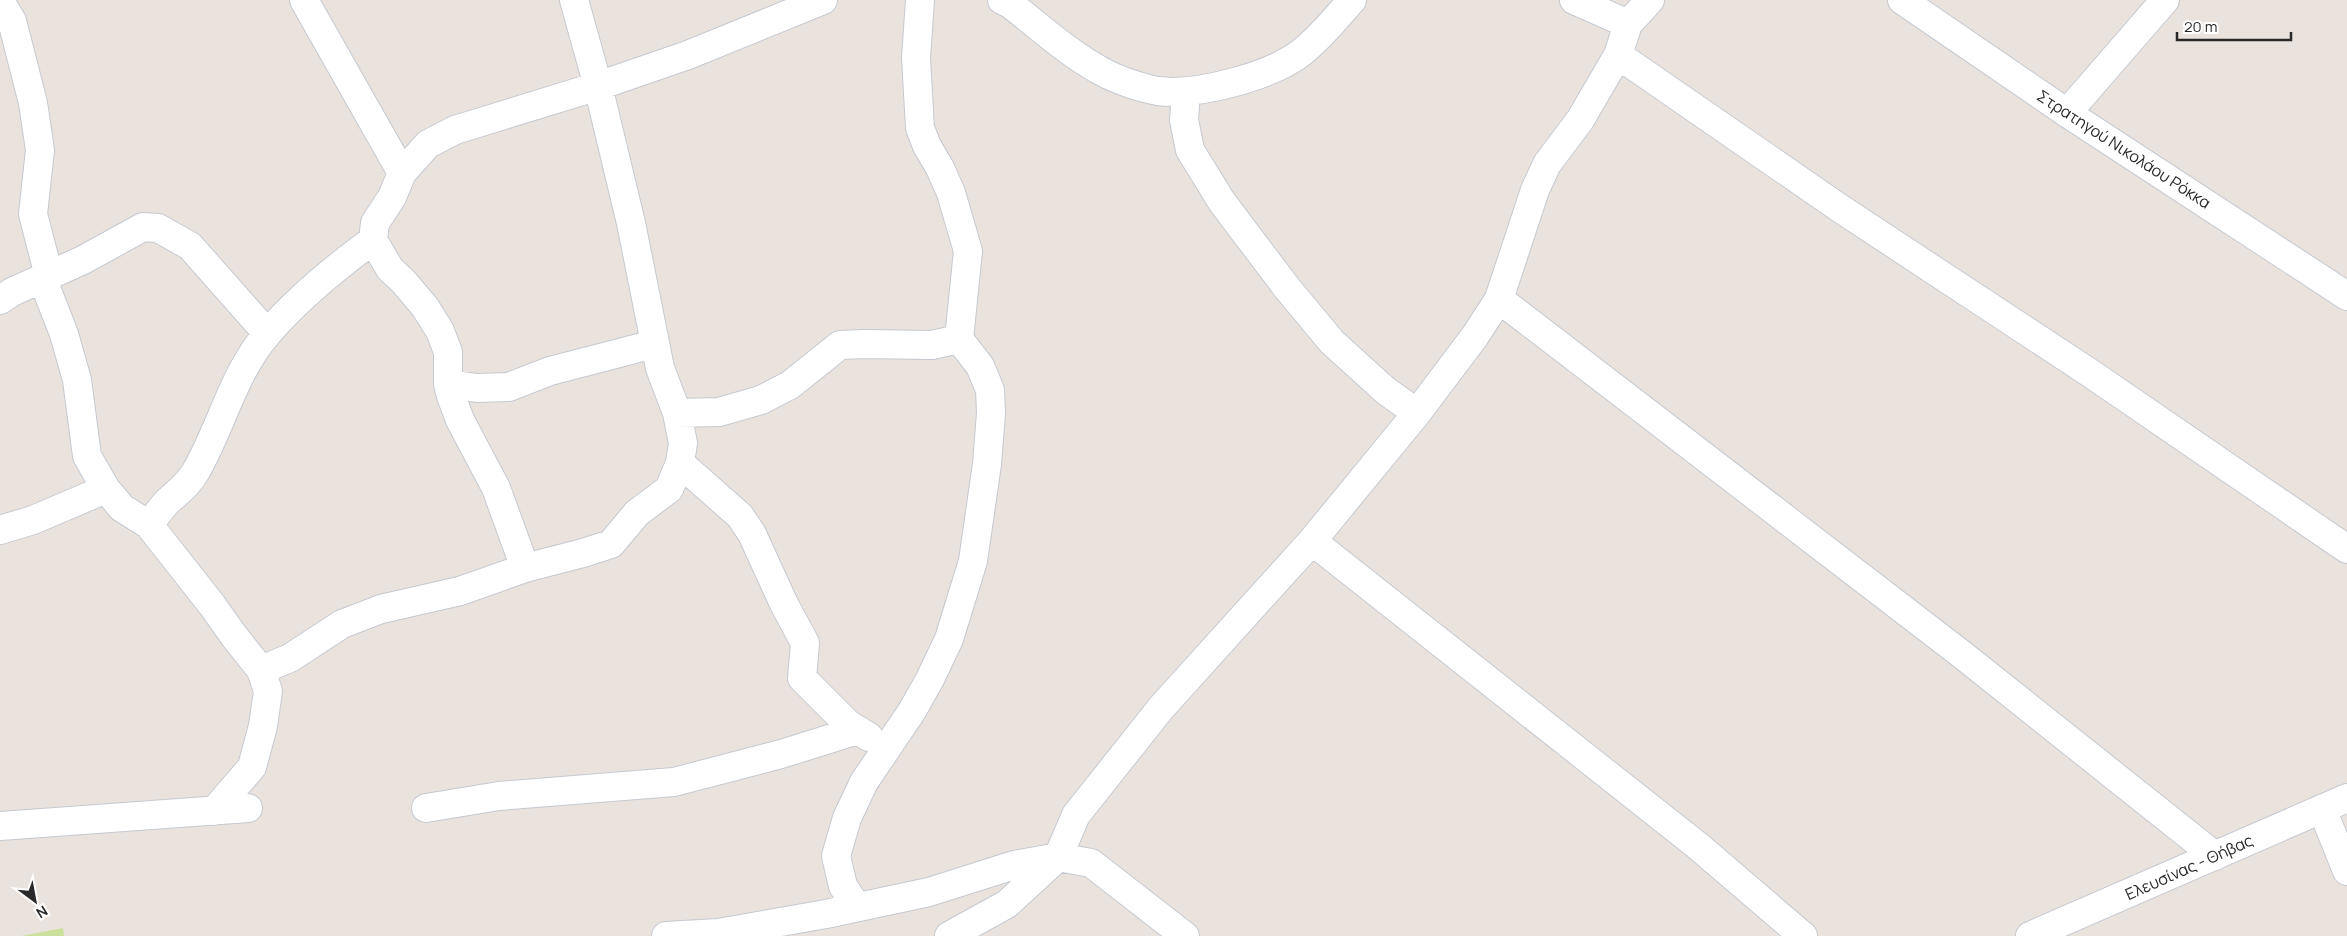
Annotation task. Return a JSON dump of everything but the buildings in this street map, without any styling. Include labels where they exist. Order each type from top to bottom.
[{"type":"street","points":[[304,0],[402,173]]},
{"type":"street","points":[[261,670],[290,658],[342,624],[381,609],[460,591],[525,568],[611,544],[637,513],[669,489],[680,463],[683,443],[677,413],[660,368],[654,344],[631,224],[598,86],[574,0]]},
{"type":"street","points":[[525,568],[496,488],[460,420],[448,384],[448,352],[440,331],[404,281],[390,269],[373,240],[375,223],[392,197],[402,173],[428,144],[455,130],[598,86],[688,55],[823,0]]},
{"type":"street","points":[[857,907],[843,886],[836,856],[847,818],[859,791],[930,679],[949,639],[974,560],[987,464],[991,405],[990,390],[980,366],[959,339],[968,251],[951,193],[920,128],[916,58],[920,0]]},
{"type":"street","points":[[1002,0],[1010,4],[1063,46],[1102,72],[1158,91],[1186,92],[1271,71],[1301,54],[1352,0]]},
{"type":"street","points":[[1574,0],[1628,24]]},
{"type":"street","points":[[949,936],[1007,904],[1058,857],[1076,814],[1161,708],[1312,540],[1418,413],[1475,336],[1499,299],[1535,190],[1547,164],[1580,120],[1618,55],[1628,24],[1650,0]]},
{"type":"street","name":"Στρατηγού Νικολάου Ρόκκα","points":[[1902,0],[2067,113],[2347,296]]},
{"type":"street","points":[[2067,113],[2164,0]]},
{"type":"street","points":[[0,1],[12,21],[33,103],[40,150],[33,214],[49,276],[46,288],[64,334],[77,380],[86,456],[106,489],[122,508],[149,525],[261,670],[268,691],[263,726],[252,767],[214,811]]},
{"type":"street","points":[[1618,55],[1841,209],[2090,373],[2347,549]]},
{"type":"street","points":[[1186,92],[1184,120],[1190,150],[1222,202],[1287,288],[1332,342],[1386,390],[1418,413]]},
{"type":"street","points":[[0,300],[12,292],[49,276],[143,227],[158,228],[190,246],[267,333]]},
{"type":"street","points":[[149,525],[167,502],[185,487],[196,472],[241,371],[267,333],[332,271],[373,240]]},
{"type":"street","points":[[1499,299],[1960,653],[2215,856]]},
{"type":"street","points":[[677,413],[719,412],[761,400],[790,385],[840,346],[865,344],[932,346],[959,339]]},
{"type":"street","points":[[448,384],[477,388],[509,386],[550,371],[654,344]]},
{"type":"street","points":[[680,463],[740,516],[752,534],[784,604],[805,644],[802,678],[848,724],[887,748]]},
{"type":"street","points":[[0,530],[33,520],[106,489]]},
{"type":"street","points":[[1312,540],[1698,846],[1803,936]]},
{"type":"street","points":[[426,808],[498,796],[674,782],[781,754],[858,730]]},
{"type":"street","name":"Ελευσίνας - Θήβας","points":[[2030,936],[2347,798]]},
{"type":"street","points":[[0,826],[248,808]]},
{"type":"street","points":[[2322,809],[2347,871]]},
{"type":"street","points":[[666,936],[718,933],[857,907],[929,892],[1014,865],[1058,857],[1091,863],[1184,936]]},
{"type":"green space","points":[[63,928],[64,936],[21,936]]}]
